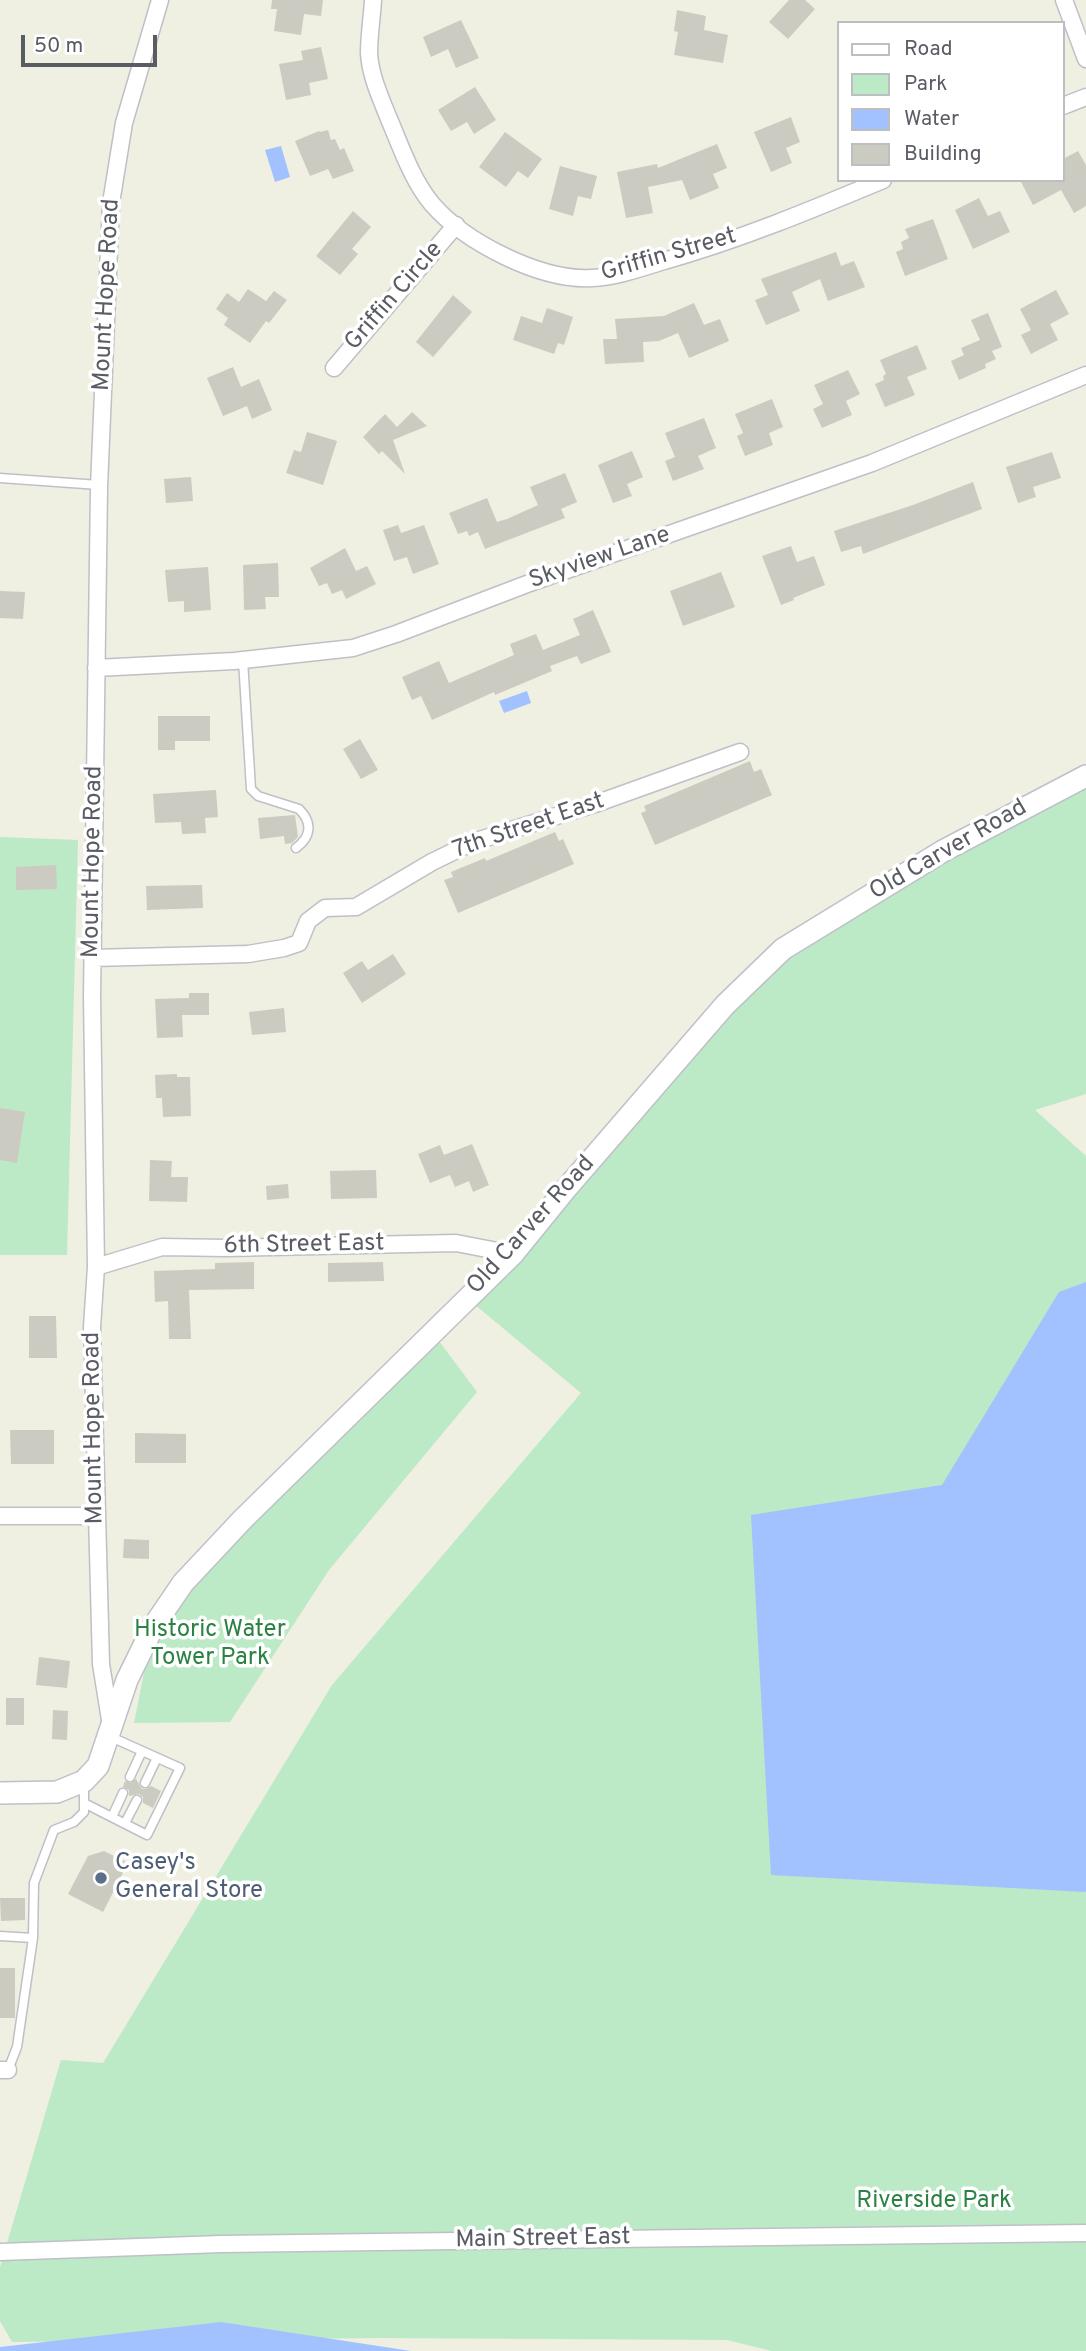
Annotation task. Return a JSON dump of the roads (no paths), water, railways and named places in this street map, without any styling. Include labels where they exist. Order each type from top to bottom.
[{"type":"street","name":"Mount Hope Road","points":[[110,1733],[101,1664],[92,1327],[96,1267],[92,958],[99,485],[111,203],[124,123],[160,0]]},
{"type":"street","name":"Griffin Street","points":[[373,0],[369,55],[379,95],[418,183],[432,204],[456,225],[476,240],[512,260],[567,277],[592,278],[624,273],[701,251],[878,182]]},
{"type":"street","points":[[1064,0],[1086,59]]},
{"type":"street","points":[[1065,105],[1086,97]]},
{"type":"street","name":"Griffin Circle","points":[[334,368],[456,225]]},
{"type":"street","name":"Skyview Lane","points":[[96,668],[243,660],[353,648],[872,463],[1086,374]]},
{"type":"street","name":"7th Street East","points":[[92,958],[248,954],[284,948],[299,943],[308,921],[325,908],[356,907],[432,862],[472,842],[595,804],[740,752]]},
{"type":"street","name":"Old Carver Road","points":[[84,1781],[98,1766],[127,1680],[153,1627],[183,1583],[243,1519],[513,1254],[725,1005],[783,949],[943,851],[1086,776]]},
{"type":"street","name":"6th Street East","points":[[96,1267],[162,1247],[456,1243],[513,1254]]},
{"type":"street","points":[[0,1516],[97,1516]]},
{"type":"street","points":[[0,1793],[57,1793],[84,1781]]},
{"type":"street","name":"Main Street East","points":[[0,2252],[221,2244],[1086,2233]]},
{"type":"lane","points":[[0,478],[99,485]]},
{"type":"lane","points":[[243,660],[251,789],[258,796],[299,809],[308,819],[310,830],[307,838],[296,848]]},
{"type":"lane","points":[[84,1803],[148,1835],[180,1768],[110,1733]]},
{"type":"lane","points":[[130,1777],[142,1751]]},
{"type":"lane","points":[[145,1783],[157,1758]]},
{"type":"lane","points":[[4,2070],[17,2047],[33,1938],[34,1884],[54,1830],[74,1822],[84,1812],[84,1781]]},
{"type":"lane","points":[[112,1817],[123,1793]]},
{"type":"lane","points":[[125,1823],[137,1800]]},
{"type":"lane","points":[[0,1936],[33,1938]]},
{"type":"water","points":[[281,146],[290,177],[275,182],[265,150]]},
{"type":"water","points":[[527,691],[531,703],[504,713],[499,701]]},
{"type":"water","points":[[1086,1282],[1086,1892],[771,1875],[751,1515],[942,1485],[1059,1292]]},
{"type":"water","points":[[221,2322],[411,2351],[0,2351],[0,2347]]},
{"type":"place","name":"Casey's General Store","points":[[101,1878]]},
{"type":"park label","name":"Historic Water Tower Park","points":[[210,1645]]},
{"type":"park label","name":"Riverside Park","points":[[934,2202]]}]
